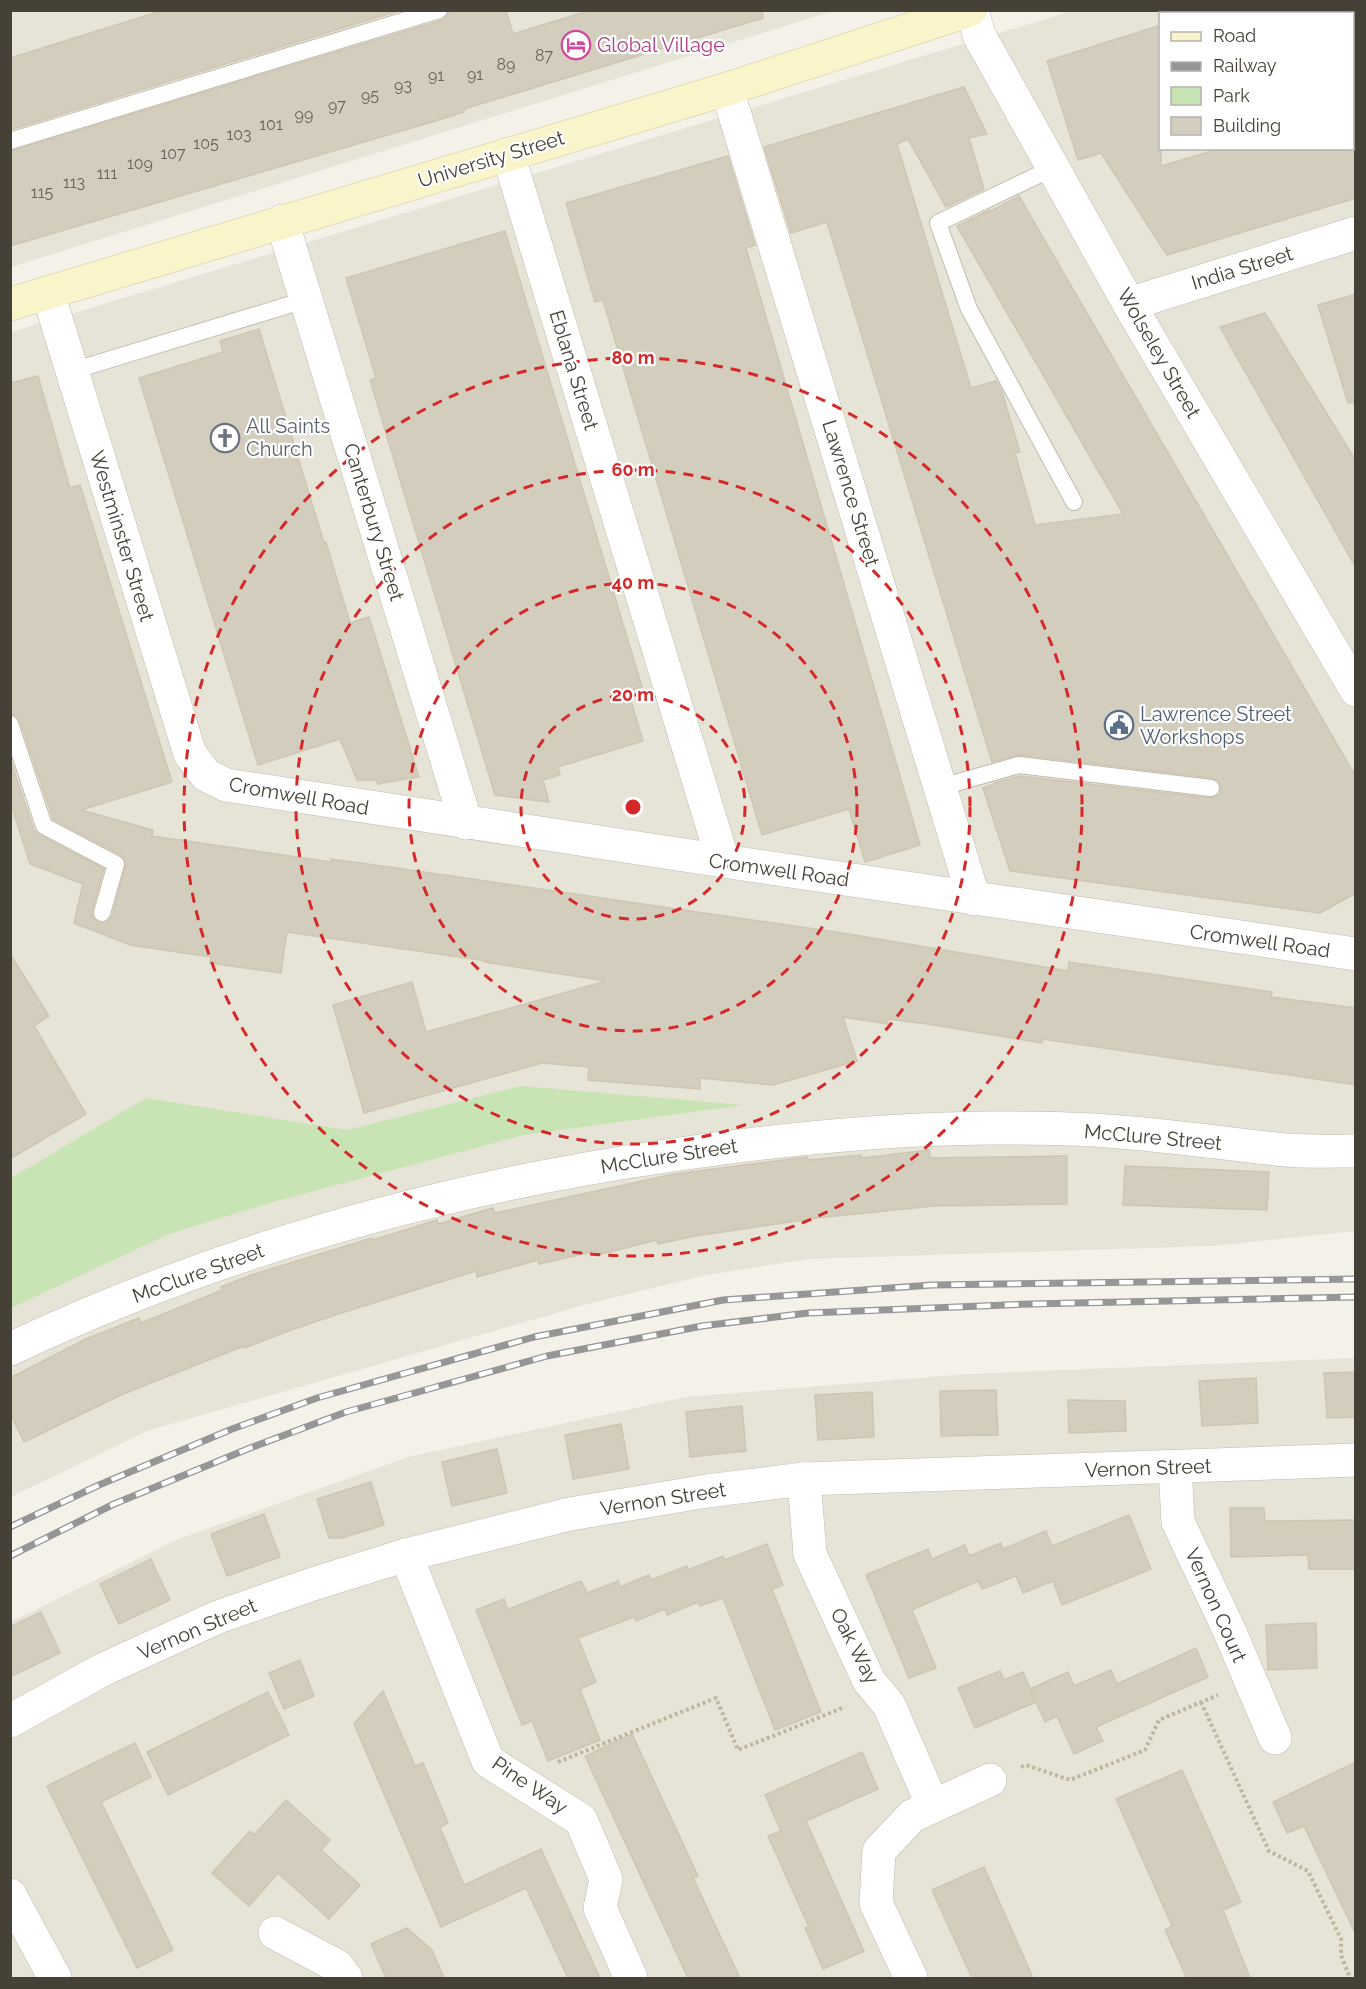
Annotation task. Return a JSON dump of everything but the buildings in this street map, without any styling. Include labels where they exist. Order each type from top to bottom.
[{"type":"street","name":"University Street","points":[[10,304],[727,89],[971,10]]},
{"type":"street","name":"Wolseley Street","points":[[971,10],[979,35],[1129,304],[1351,672]]},
{"type":"street","name":"Lawrence Street","points":[[727,89],[974,898]]},
{"type":"street","name":"Eblana Street","points":[[508,154],[723,861]]},
{"type":"street","name":"Canterbury Street","points":[[282,221],[466,823]]},
{"type":"street","name":"India Street","points":[[1129,304],[1356,233]]},
{"type":"street","name":"Westminster Street","points":[[48,293],[190,754],[206,775]]},
{"type":"street","name":"Cromwell Road","points":[[206,775],[226,785],[466,823],[1356,954]]},
{"type":"street","name":"McClure Street","points":[[10,1349],[74,1319],[200,1269],[345,1223],[473,1191],[606,1164],[726,1147],[862,1132],[990,1128],[1106,1131],[1290,1150],[1356,1151]]},
{"type":"street","name":"Vernon Street","points":[[10,1721],[102,1670],[218,1617],[406,1555],[570,1515],[707,1491],[804,1479],[1356,1460]]},
{"type":"street","name":"Vernon Court","points":[[1175,1467],[1178,1522],[1275,1738]]},
{"type":"street","name":"Oak Way","points":[[804,1479],[810,1554],[869,1681],[889,1705],[933,1806]]},
{"type":"street","name":"Pine Way","points":[[406,1555],[488,1761],[581,1820],[606,1880],[600,1908],[631,1978]]},
{"type":"street","points":[[911,1978],[876,1903],[879,1851],[912,1816],[990,1780]]},
{"type":"street","points":[[10,1895],[55,1978]]},
{"type":"street","points":[[275,1934],[337,1966],[346,1978]]},
{"type":"lane","points":[[10,141],[439,10]]},
{"type":"lane","points":[[1053,168],[938,223],[969,309],[1074,502]]},
{"type":"lane","points":[[72,371],[305,300]]},
{"type":"lane","points":[[10,724],[44,826],[116,864],[102,913]]},
{"type":"lane","points":[[941,786],[1019,765],[1210,788]]},
{"type":"path","points":[[990,1780],[1026,1765],[1070,1780],[1145,1750],[1159,1720],[1251,1682]]},
{"type":"path","points":[[516,1779],[716,1698],[738,1750],[879,1693]]},
{"type":"path","points":[[1201,1702],[1269,1851],[1308,1870],[1341,1939],[1341,1955],[1350,1978]]},
{"type":"shaded area","points":[[11,11],[833,11],[11,267]]},
{"type":"shaded area","points":[[1072,11],[1355,11],[1355,1231],[1213,1246],[808,1259],[707,1275],[591,1303],[147,1431],[11,1497],[11,332]]},
{"type":"shaded area","points":[[1355,1358],[1355,1978],[11,1978],[11,1622],[176,1540],[408,1457],[686,1397],[968,1374]]},
{"type":"green space","points":[[521,1086],[744,1105],[524,1135],[273,1202],[169,1234],[11,1308],[11,1178],[146,1098],[347,1130]]},
{"type":"railway","points":[[10,1527],[99,1485],[232,1429],[317,1398],[534,1337],[723,1300],[932,1285],[1356,1279]]},
{"type":"railway","points":[[10,1556],[114,1504],[250,1448],[346,1412],[547,1356],[702,1326],[808,1313],[1030,1304],[1356,1297]]},
{"type":"place","name":"Global Village","points":[[576,45]]},
{"type":"place","name":"All Saints Church","points":[[225,438]]},
{"type":"place","name":"Lawrence Street Workshops","points":[[1119,725]]}]
